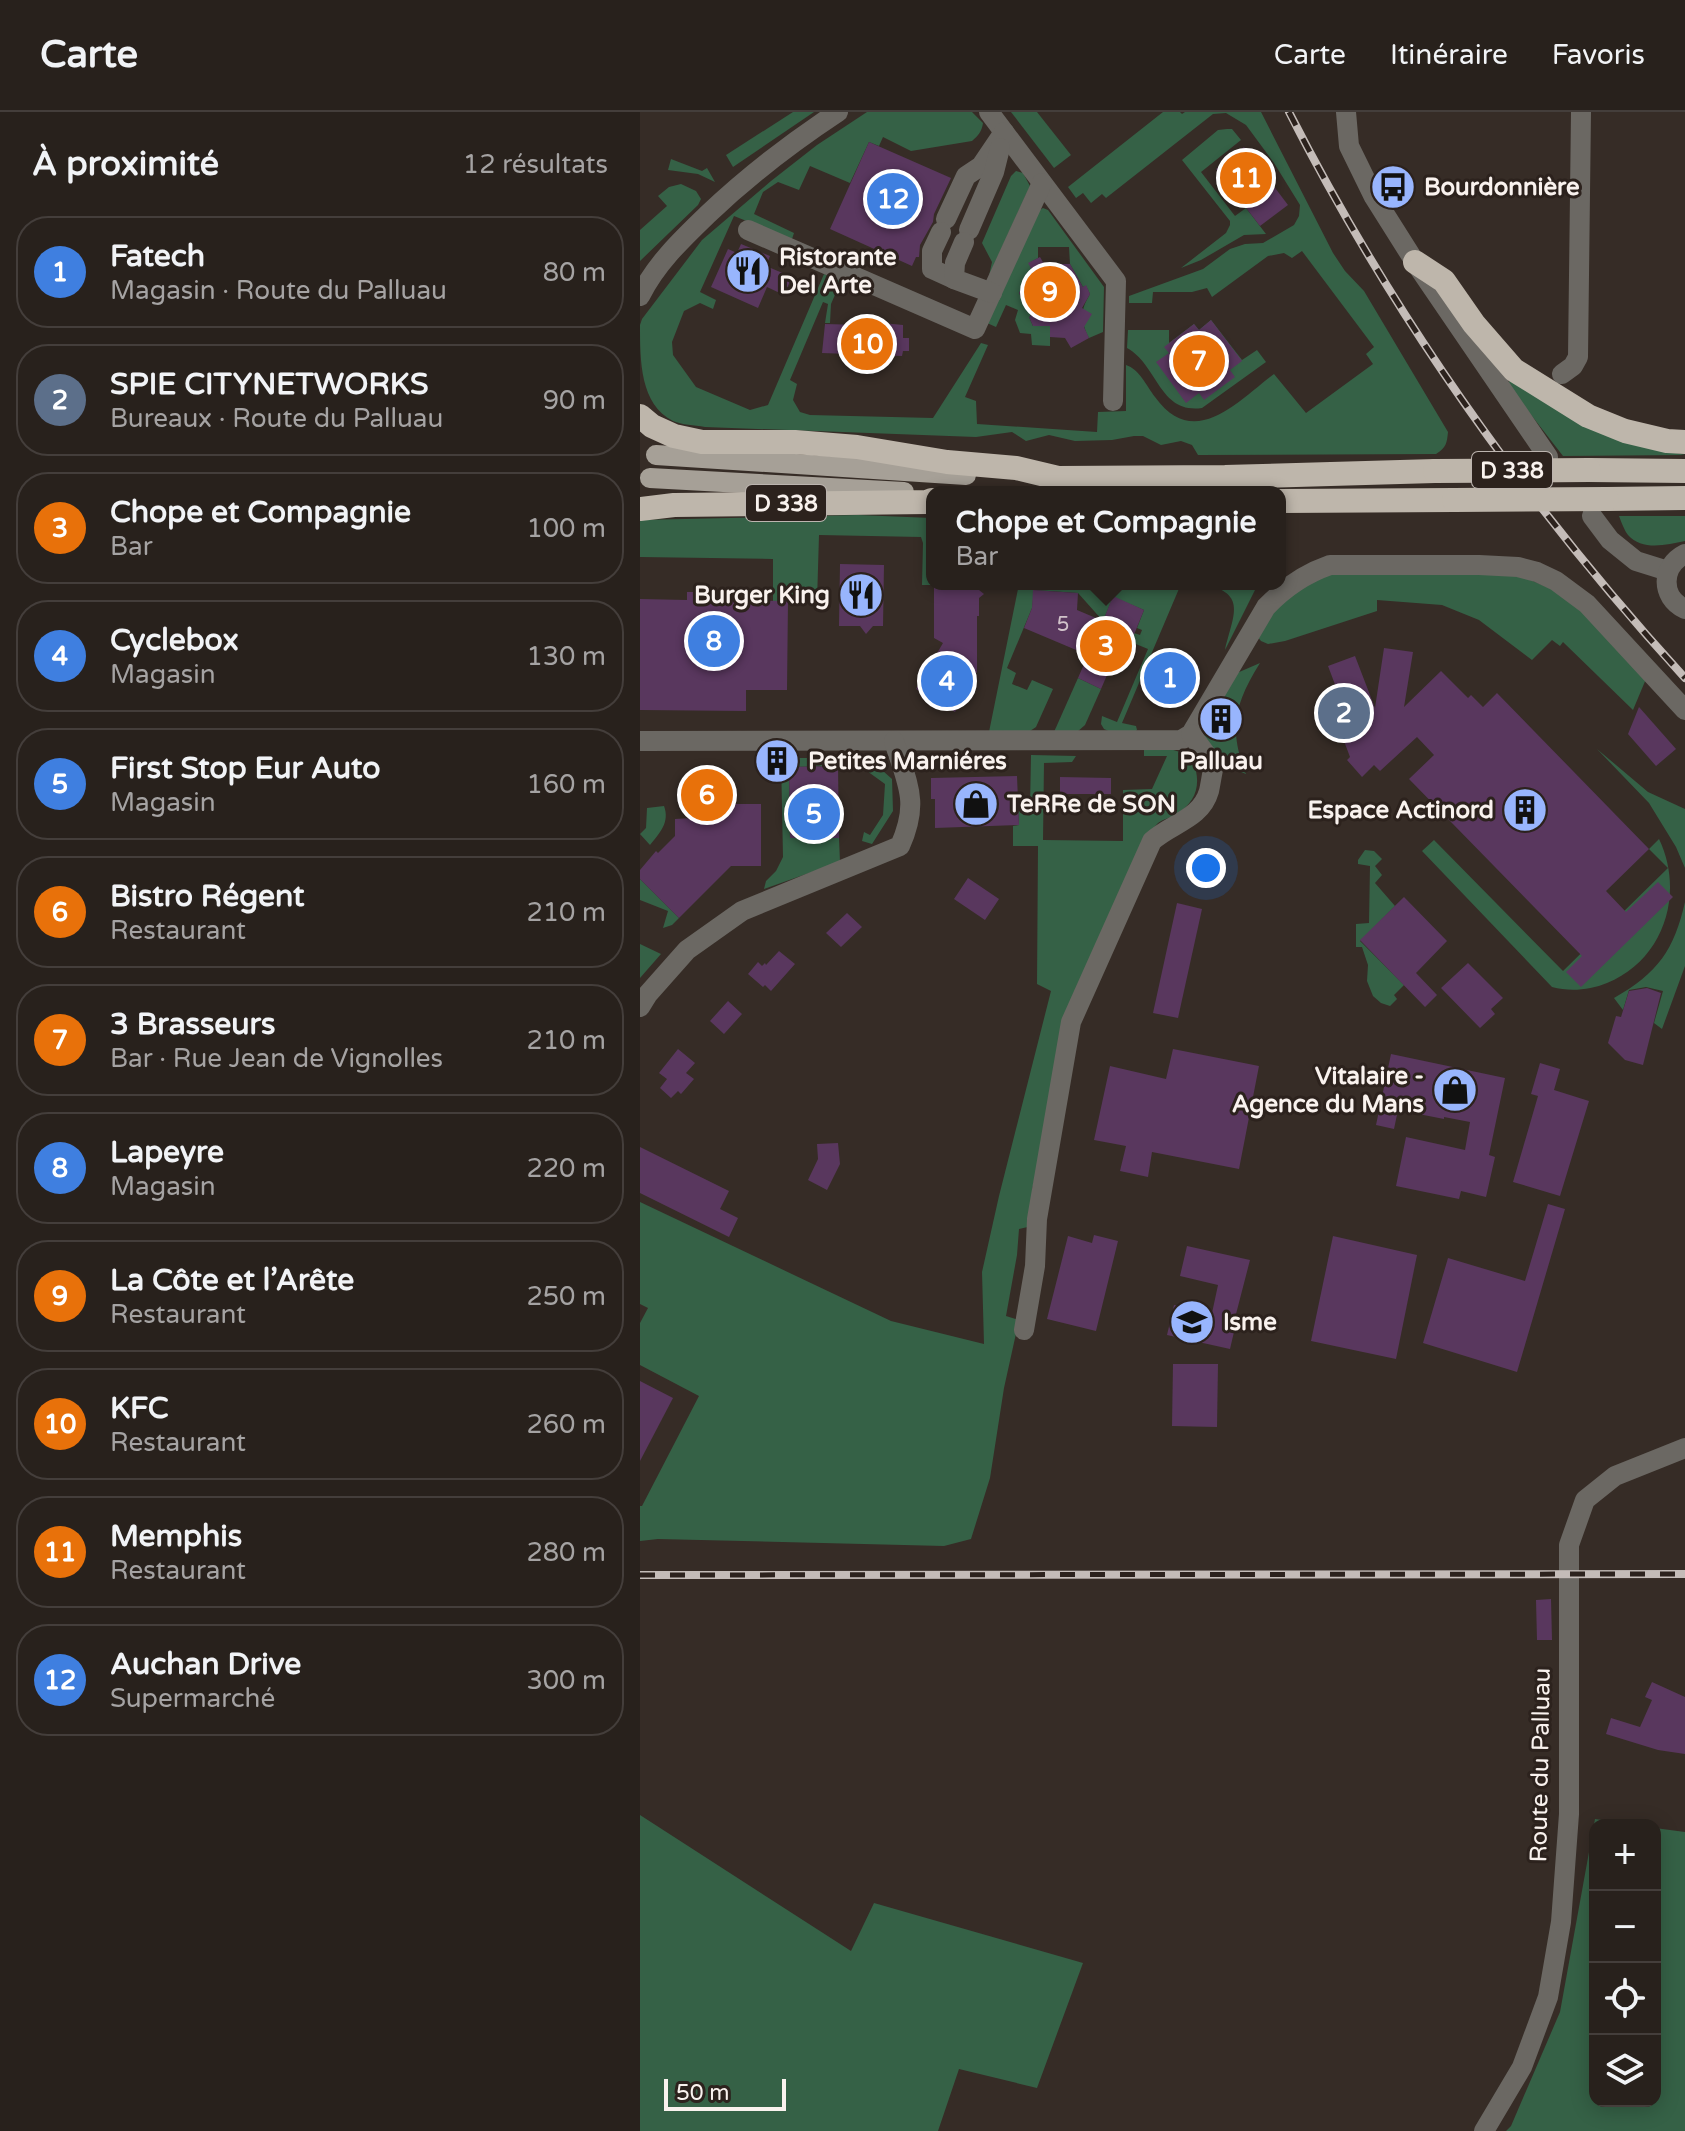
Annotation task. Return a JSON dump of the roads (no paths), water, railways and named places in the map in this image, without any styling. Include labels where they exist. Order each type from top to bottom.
[{"type":"highway","points":[[1415,262],[1444,281],[1479,331],[1514,370],[1588,416],[1625,431],[1685,442]]},
{"type":"highway","name":"D 338","points":[[640,416],[652,426],[674,436],[702,442],[795,442],[857,447],[947,462],[1016,468],[1058,478],[1435,471],[1685,471]]},
{"type":"highway","name":"D 338","points":[[1286,501],[1454,500],[1600,507],[1685,498]]},
{"type":"highway","name":"D 338","points":[[640,509],[674,505],[926,502]]},
{"type":"main road","name":"D 338","points":[[656,455],[1058,478]]},
{"type":"main road","name":"D 338","points":[[650,478],[926,494]]},
{"type":"street","points":[[640,296],[645,280],[679,241],[734,189],[838,112]]},
{"type":"street","points":[[989,112],[1116,281],[1113,401]]},
{"type":"street","points":[[1346,112],[1349,146],[1374,197],[1548,457]]},
{"type":"street","points":[[1562,374],[1573,366],[1578,357],[1581,112]]},
{"type":"street","points":[[992,293],[932,269],[932,251],[966,176],[981,166],[1004,132]]},
{"type":"street","points":[[954,279],[955,263],[994,172],[1004,132]]},
{"type":"street","points":[[748,230],[975,329],[1042,183]]},
{"type":"street","points":[[830,445],[848,468]]},
{"type":"street","points":[[816,503],[871,509],[926,510]]},
{"type":"street","points":[[1600,507],[1610,540],[1636,561],[1668,571]]},
{"type":"street","points":[[1685,554],[1678,557],[1668,571],[1666,581],[1672,599],[1685,609]]},
{"type":"street","points":[[1286,584],[1330,565],[1479,565],[1528,569],[1556,581],[1587,604],[1685,710]]},
{"type":"street","points":[[640,741],[1181,740],[1191,734],[1247,649],[1266,607],[1279,590]]},
{"type":"street","points":[[1024,1330],[1035,1266],[1037,1219],[1071,1022],[1152,841],[1160,833],[1192,816],[1209,791],[1214,765],[1191,734]]},
{"type":"street","points":[[640,1007],[687,950],[742,911],[900,846],[909,826],[912,799],[894,741]]},
{"type":"street","name":"Route du Palluau","points":[[1484,2131],[1522,2067],[1548,1997],[1561,1922],[1569,1814],[1569,1545],[1585,1500],[1615,1476],[1685,1448]]},
{"type":"railway","points":[[1289,112],[1373,263],[1468,408],[1572,546],[1685,678]]},
{"type":"railway","points":[[640,1575],[1685,1574]]},
{"type":"place","name":"Memphis","points":[[1246,178]]},
{"type":"place","name":"Bourdonnière","points":[[1393,187]]},
{"type":"place","name":"Auchan Drive","points":[[893,199]]},
{"type":"place","name":"Ristorante Del Arte","points":[[748,271]]},
{"type":"place","name":"La Côte et l’Arête","points":[[1050,292]]},
{"type":"place","name":"KFC","points":[[867,344]]},
{"type":"place","name":"3 Brasseurs","points":[[1199,361]]},
{"type":"place","name":"Burger King","points":[[861,595]]},
{"type":"place","name":"Lapeyre","points":[[714,641]]},
{"type":"place","name":"Chope et Compagnie","points":[[1106,646]]},
{"type":"place","name":"Fatech","points":[[1170,678]]},
{"type":"place","name":"Cyclebox","points":[[947,681]]},
{"type":"place","name":"SPIE CITYNETWORKS","points":[[1344,713]]},
{"type":"place","name":"Palluau","points":[[1221,719]]},
{"type":"place","name":"Petites Marniéres","points":[[777,761]]},
{"type":"place","name":"Bistro Régent","points":[[707,795]]},
{"type":"place","name":"TeRRe de SON","points":[[976,804]]},
{"type":"place","name":"Espace Actinord","points":[[1525,810]]},
{"type":"place","name":"First Stop Eur Auto","points":[[814,814]]},
{"type":"place","name":"Vitalaire - Agence du Mans","points":[[1455,1090]]},
{"type":"place","name":"Isme","points":[[1192,1322]]}]
